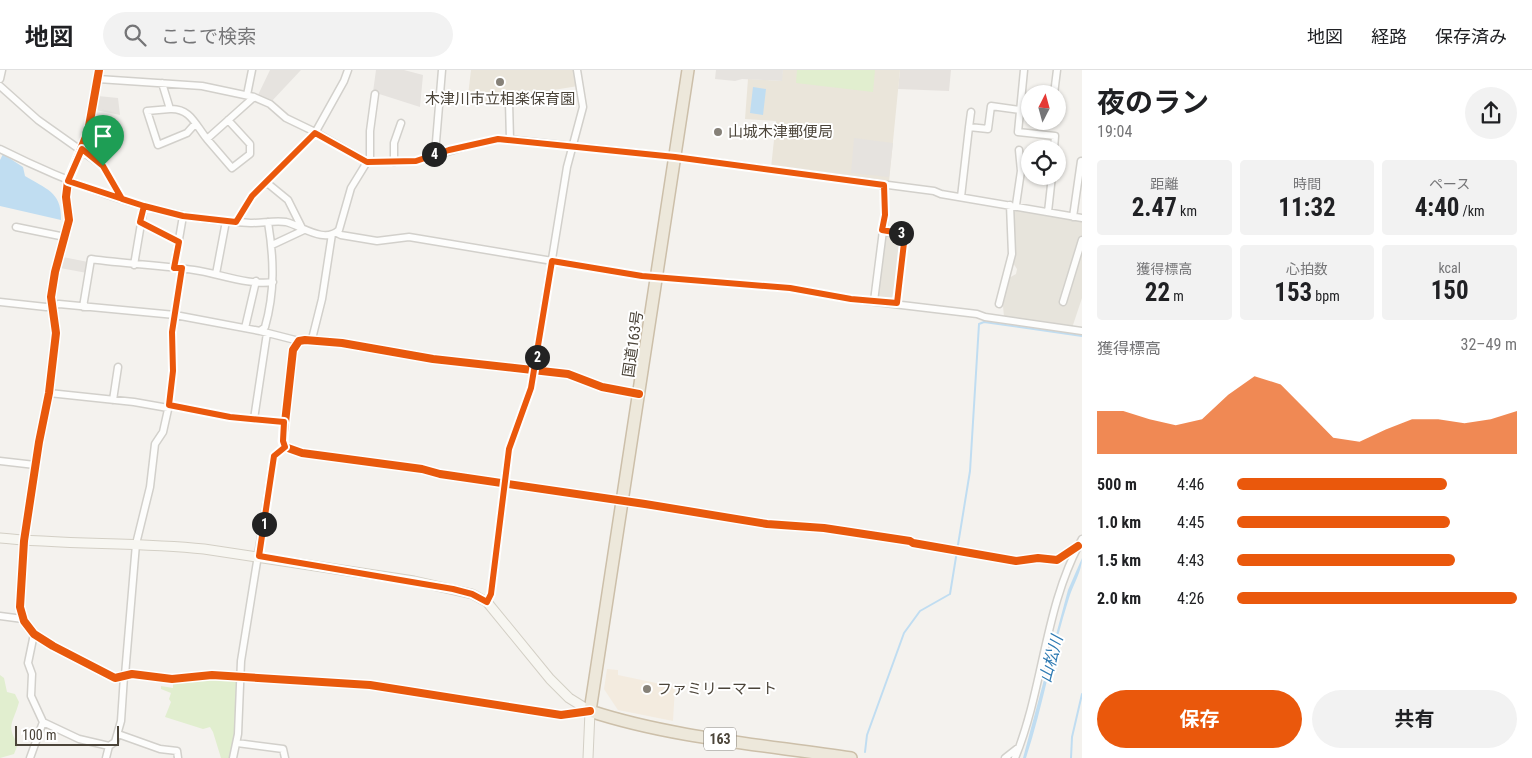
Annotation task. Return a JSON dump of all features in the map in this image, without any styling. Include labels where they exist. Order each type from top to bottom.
[{"type":"highway","name":"国道163号","points":[[590,711],[688,70]]},
{"type":"highway","name":"163","points":[[590,711],[612,719],[703,736],[851,758]]},
{"type":"street","points":[[0,79],[2,70]]},
{"type":"street","points":[[99,70],[88,132],[68,181],[66,197],[69,220],[55,272],[51,297],[56,333],[49,394],[35,465],[24,541],[20,607],[23,619],[34,634],[108,676],[115,678],[125,675],[172,679],[212,675],[370,685],[562,716],[590,711]]},
{"type":"street","points":[[247,94],[252,70]]},
{"type":"street","points":[[236,222],[248,201],[315,133],[344,81],[348,70]]},
{"type":"street","points":[[435,154],[442,70]]},
{"type":"street","points":[[487,602],[491,594],[509,449],[531,388],[535,370],[572,146],[582,107],[577,70]]},
{"type":"street","points":[[1024,70],[1018,132],[1055,136],[1055,140]]},
{"type":"street","points":[[1055,85],[1057,70]]},
{"type":"street","points":[[98,79],[202,86],[247,94],[270,104],[286,118],[368,162],[416,161],[435,154],[498,139],[572,146],[616,153],[675,157],[884,185],[1082,218]]},
{"type":"street","points":[[162,83],[170,108]]},
{"type":"street","points":[[0,86],[38,120],[82,149],[103,166],[122,199]]},
{"type":"street","points":[[312,340],[335,233],[351,188],[368,162],[375,94]]},
{"type":"street","points":[[207,139],[254,97]]},
{"type":"street","points":[[509,102],[510,140]]},
{"type":"street","points":[[969,127],[988,129],[991,106],[1020,110]]},
{"type":"street","points":[[195,124],[187,133],[158,145],[147,111],[180,108],[188,112],[195,124],[232,168],[250,154],[250,144],[228,120]]},
{"type":"street","points":[[961,197],[970,112]]},
{"type":"street","points":[[394,162],[394,143],[401,123]]},
{"type":"street","points":[[0,149],[68,181],[144,206],[183,216],[236,222],[287,222],[303,229],[377,241],[421,238],[656,277],[790,288],[1082,331]]},
{"type":"street","points":[[1000,304],[1012,254],[1013,205],[1021,171],[1019,150]]},
{"type":"street","points":[[1073,217],[1081,161]]},
{"type":"street","points":[[266,182],[288,200],[303,229]]},
{"type":"street","points":[[874,301],[885,215],[884,185]]},
{"type":"street","points":[[1048,212],[1051,185]]},
{"type":"street","points":[[134,266],[144,206]]},
{"type":"street","points":[[174,268],[183,216]]},
{"type":"street","points":[[216,274],[226,221]]},
{"type":"street","points":[[140,222],[179,242]]},
{"type":"street","points":[[254,419],[263,332],[273,298],[272,245],[268,222]]},
{"type":"street","points":[[16,227],[65,237]]},
{"type":"street","points":[[272,245],[303,229]]},
{"type":"street","points":[[882,230],[905,234],[897,303]]},
{"type":"street","points":[[1063,302],[1082,240]]},
{"type":"street","points":[[83,307],[91,259],[134,266],[182,268],[256,281],[273,282]]},
{"type":"street","points":[[106,758],[109,746],[115,742],[121,722],[136,544],[150,487],[154,444],[163,432],[168,406],[173,371],[172,332],[182,268]]},
{"type":"street","points":[[246,328],[256,281]]},
{"type":"street","points":[[0,302],[46,307],[53,305],[174,315],[246,328],[299,341],[312,340],[433,359],[568,374],[602,387],[639,394]]},
{"type":"street","points":[[299,341],[293,350],[283,441],[285,447],[302,454],[506,483],[767,524],[860,533],[1016,561],[1038,558],[1057,560],[1078,546]]},
{"type":"street","points":[[113,400],[118,367]]},
{"type":"street","points":[[49,394],[168,406],[230,417],[284,422]]},
{"type":"street","points":[[233,758],[237,743],[240,678],[274,456],[285,447]]},
{"type":"street","points":[[0,461],[35,465]]},
{"type":"street","points":[[0,538],[24,541],[169,546],[259,556],[434,585],[472,594],[487,602],[550,679],[569,698],[590,711]]},
{"type":"street","points":[[1015,758],[1057,600],[1082,539]]},
{"type":"street","points":[[0,616],[23,619]]},
{"type":"street","points":[[34,634],[28,663],[32,674],[30,696],[43,722],[79,739],[109,746]]},
{"type":"street","points":[[588,758],[590,711]]},
{"type":"street","points":[[30,758],[43,722]]},
{"type":"street","points":[[118,734],[160,749],[177,751],[178,758]]},
{"type":"street","points":[[237,743],[283,748],[285,758]]},
{"type":"street","points":[[1005,758],[1019,747]]},
{"type":"shaded area","points":[[270,70],[301,70],[271,102],[258,95]]},
{"type":"shaded area","points":[[376,70],[404,70],[423,75],[420,107],[373,92]]},
{"type":"shaded area","name":"木津川市立相楽保育園","points":[[471,70],[574,70],[578,86],[529,94],[503,102],[467,104]]},
{"type":"shaded area","points":[[716,70],[783,70],[782,81],[742,79],[735,81],[715,79]]},
{"type":"shaded area","points":[[783,70],[900,70],[889,182],[771,168],[776,121],[745,119],[748,79],[781,81]]},
{"type":"shaded area","points":[[900,70],[951,70],[949,91],[898,89]]},
{"type":"shaded area","points":[[98,96],[118,98],[120,115],[96,110]]},
{"type":"shaded area","points":[[854,138],[893,143],[889,177],[851,173]]},
{"type":"shaded area","points":[[1018,209],[1082,222],[1082,298],[1072,328],[1004,317],[1003,306],[1009,278],[1016,274],[1017,269],[1013,263],[1015,251],[1014,212]]},
{"type":"shaded area","points":[[885,234],[902,238],[892,299],[879,298],[877,294]]},
{"type":"shaded area","points":[[63,257],[88,262],[87,273],[60,268]]},
{"type":"shaded area","points":[[607,669],[618,670],[618,675],[675,687],[673,721],[618,710],[604,689]]},
{"type":"green space","points":[[797,70],[875,70],[873,92],[796,83]]},
{"type":"green space","points":[[0,675],[4,678],[7,692],[15,694],[19,702],[11,728],[18,744],[14,754],[0,758]]},
{"type":"green space","points":[[207,679],[237,680],[237,726],[230,758],[221,758],[210,727],[203,729],[165,717],[171,702],[169,699],[171,693],[161,689],[161,686],[173,688],[173,682]]},
{"type":"water","points":[[753,87],[766,89],[763,115],[750,113]]},
{"type":"water","points":[[3,154],[23,167],[25,176],[46,188],[56,197],[61,211],[61,220],[0,206],[0,160]]},
{"type":"water","name":"山松川","points":[[1082,558],[1079,573],[1063,618],[1032,738],[1026,758],[1023,758],[1068,590]]},
{"type":"waterway","points":[[865,752],[867,735],[904,633],[920,611],[950,594],[970,471],[979,324],[984,322],[1082,336]]},
{"type":"waterway","points":[[1071,758],[1072,737],[1082,694]]},
{"type":"cycle path","points":[[99,70],[88,132],[68,181],[66,197],[69,220],[55,272],[51,297],[56,333],[49,393],[39,442],[24,541],[20,607],[24,621],[34,634],[53,646],[115,678],[132,674],[172,679],[212,675],[370,685],[561,715],[590,711]]},
{"type":"cycle path","points":[[639,394],[602,387],[568,374],[433,359],[342,343],[305,340],[299,341],[293,350],[283,441],[285,447],[302,453],[422,469],[440,474],[767,524],[824,528],[910,541],[1016,561],[1038,558],[1057,560],[1078,546]]},
{"type":"place","name":"木津川市立相楽保育園","points":[[500,82]]},
{"type":"place","name":"山城木津郵便局","points":[[718,132]]},
{"type":"place","name":"ファミリーマート","points":[[647,689]]},
{"type":"route","points":[[103,166],[82,149],[68,181],[90,187],[122,199],[126,200],[144,206],[183,216],[236,222],[252,196],[315,133],[367,162],[422,160],[449,150],[498,139],[572,146],[616,153],[675,157],[884,185],[885,215],[882,230],[905,234],[897,303],[851,299],[790,288],[642,276],[634,273],[552,261],[531,388],[509,449],[491,594],[487,602],[472,594],[414,581],[259,556],[274,456],[285,447],[283,444],[284,422],[230,417],[169,405],[173,371],[173,318],[182,268],[174,268],[179,242],[152,226],[140,222],[144,206],[122,199],[103,166]]}]
